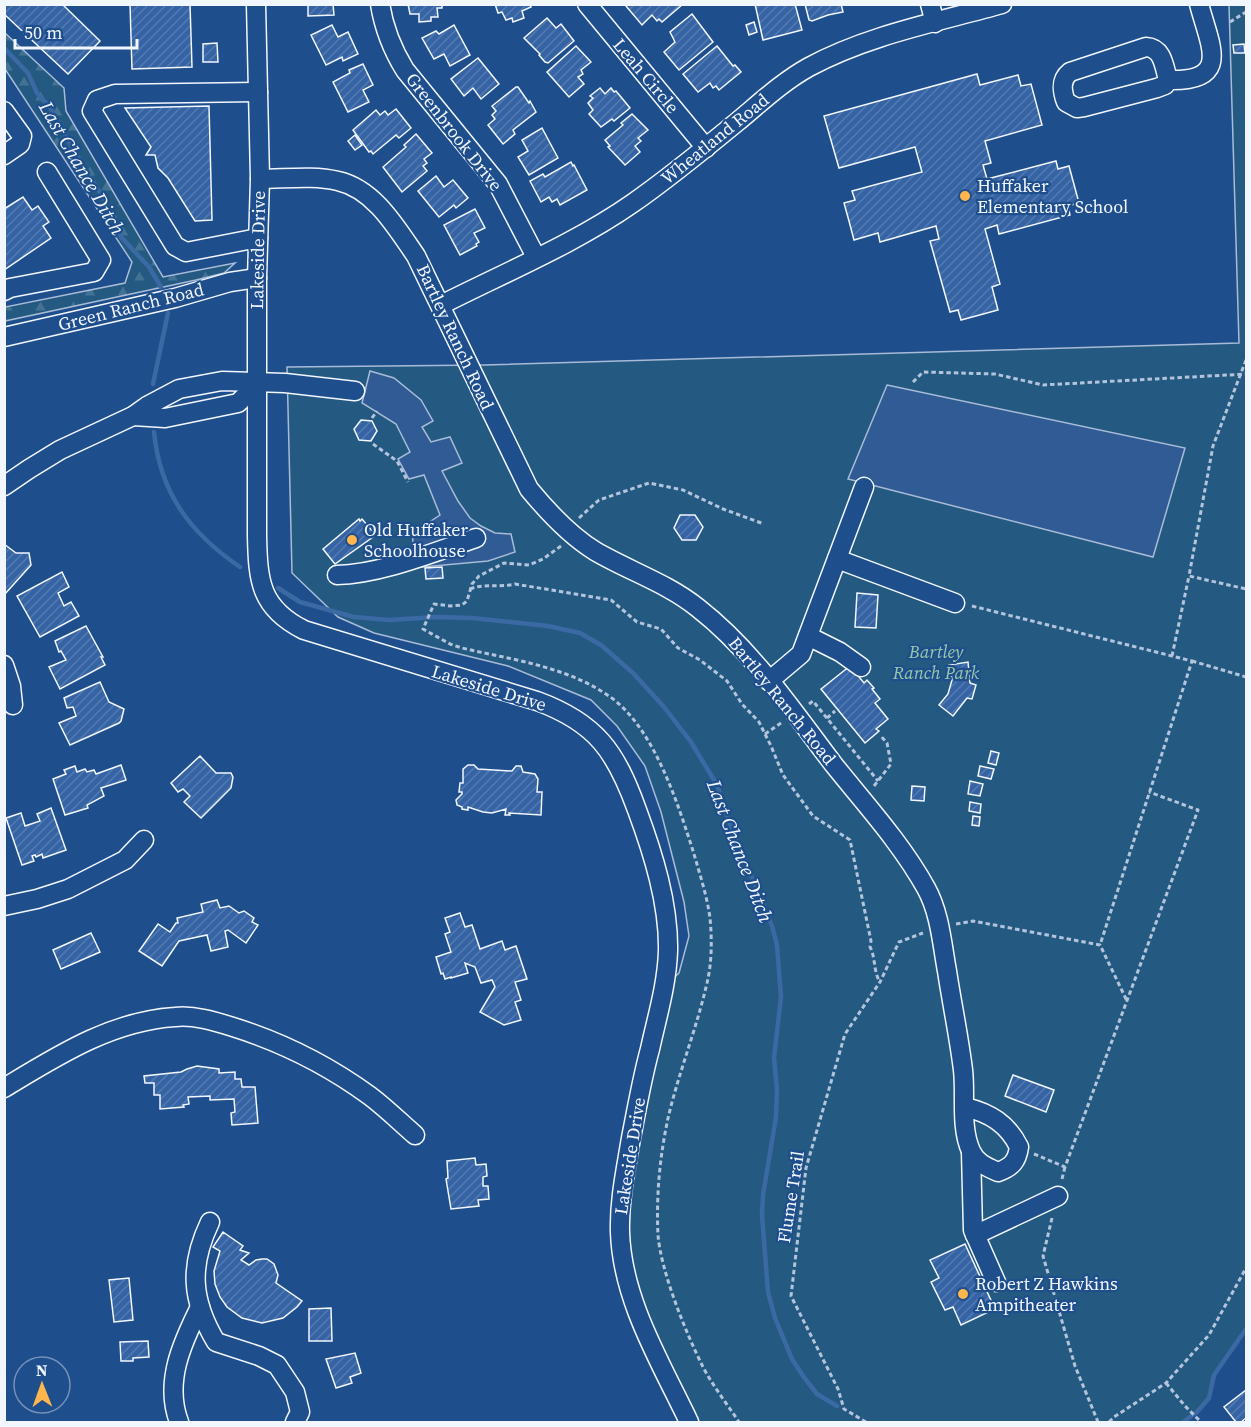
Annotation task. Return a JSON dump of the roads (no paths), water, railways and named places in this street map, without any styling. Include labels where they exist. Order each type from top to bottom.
[{"type":"street","name":"Lakeside Drive","points":[[256,4],[260,180],[257,278],[258,571],[262,589],[280,616],[304,630],[537,701],[566,713],[581,722],[602,741],[625,778],[658,881],[668,949],[661,1002],[644,1073],[624,1176],[620,1216],[621,1247],[627,1282],[637,1310],[689,1422]]},
{"type":"street","name":"Greenbrook Drive","points":[[380,4],[384,28],[405,70],[498,184],[536,257]]},
{"type":"street","name":"Leah Circle","points":[[587,4],[706,147]]},
{"type":"street","points":[[930,4],[935,23]]},
{"type":"street","name":"Wheatland Road","points":[[441,305],[589,230],[631,205],[673,175],[781,85],[808,68],[837,53],[866,42],[1002,4]]},
{"type":"street","points":[[1168,80],[1188,80],[1199,77],[1208,70],[1212,62],[1212,51],[1199,4]]},
{"type":"street","points":[[1146,47],[1153,47],[1162,55],[1168,80],[1165,85],[1157,88],[1077,108],[1066,102],[1062,88],[1065,76],[1070,72],[1146,47]]},
{"type":"street","points":[[258,93],[116,94],[97,100],[92,111],[175,246],[186,252],[258,238]]},
{"type":"street","points":[[4,111],[22,136],[20,144],[4,155]]},
{"type":"street","points":[[4,291],[94,272],[101,260],[47,172]]},
{"type":"street","name":"Bartley Ranch Road","points":[[260,180],[339,181],[357,188],[372,198],[416,256],[514,461],[529,489],[542,506],[569,531],[595,550],[674,591],[697,607],[730,636],[769,681],[913,866],[928,891],[937,915],[963,1070],[968,1141],[971,1152],[973,1230],[996,1282]]},
{"type":"street","name":"Green Ranch Road","points":[[4,337],[175,298],[230,282],[257,278]]},
{"type":"street","points":[[11,482],[60,450],[133,416],[179,389],[222,381],[285,383],[356,391]]},
{"type":"street","points":[[133,416],[165,418],[238,403],[258,383]]},
{"type":"street","points":[[769,681],[801,654],[864,487]]},
{"type":"street","points":[[337,575],[351,575],[407,561],[476,538]]},
{"type":"street","points":[[837,559],[956,603]]},
{"type":"street","points":[[808,636],[840,652],[861,667]]},
{"type":"street","points":[[4,665],[11,686],[13,705]]},
{"type":"street","points":[[4,906],[68,889],[125,860],[144,840]]},
{"type":"street","points":[[4,1088],[70,1048],[117,1029],[176,1016],[208,1019],[262,1036],[325,1067],[370,1096],[415,1135]]},
{"type":"street","points":[[965,1107],[978,1110],[1001,1122],[1020,1147],[1014,1163],[999,1172],[986,1167],[971,1152]]},
{"type":"street","points":[[975,1235],[1058,1196]]},
{"type":"street","points":[[210,1222],[203,1238],[194,1282],[205,1322],[216,1342],[260,1356],[277,1365],[295,1392],[300,1412],[295,1422]]},
{"type":"street","points":[[179,1422],[173,1388],[176,1362],[200,1307]]},
{"type":"waterway","name":"Last Chance Ditch","points":[[4,48],[28,73],[37,93],[51,109],[114,216],[121,237],[149,267],[161,287]]},
{"type":"waterway","name":"Last Chance Ditch","points":[[153,384],[168,313]]},
{"type":"waterway","name":"Last Chance Ditch","points":[[154,432],[163,474],[180,510],[206,540],[240,567]]},
{"type":"waterway","name":"Last Chance Ditch","points":[[278,588],[300,602],[354,617],[389,620],[437,617],[472,618],[548,626],[580,633],[601,645],[633,673],[664,707],[691,742],[717,785],[732,830],[772,926],[777,945],[781,997],[774,1058],[777,1090],[776,1117],[763,1195],[762,1215],[768,1292],[775,1318],[792,1359],[817,1394],[837,1406]]},
{"type":"waterway","points":[[1183,1422],[1197,1412],[1209,1398],[1214,1375],[1246,1329]]},
{"type":"place","name":"Huffaker Elementary School","points":[[965,196]]},
{"type":"place","name":"Old Huffaker Schoolhouse","points":[[352,540]]},
{"type":"place","name":"Robert Z Hawkins Ampitheater","points":[[963,1294]]},
{"type":"park label","name":"Bartley Ranch Park","points":[[936,662]]}]
